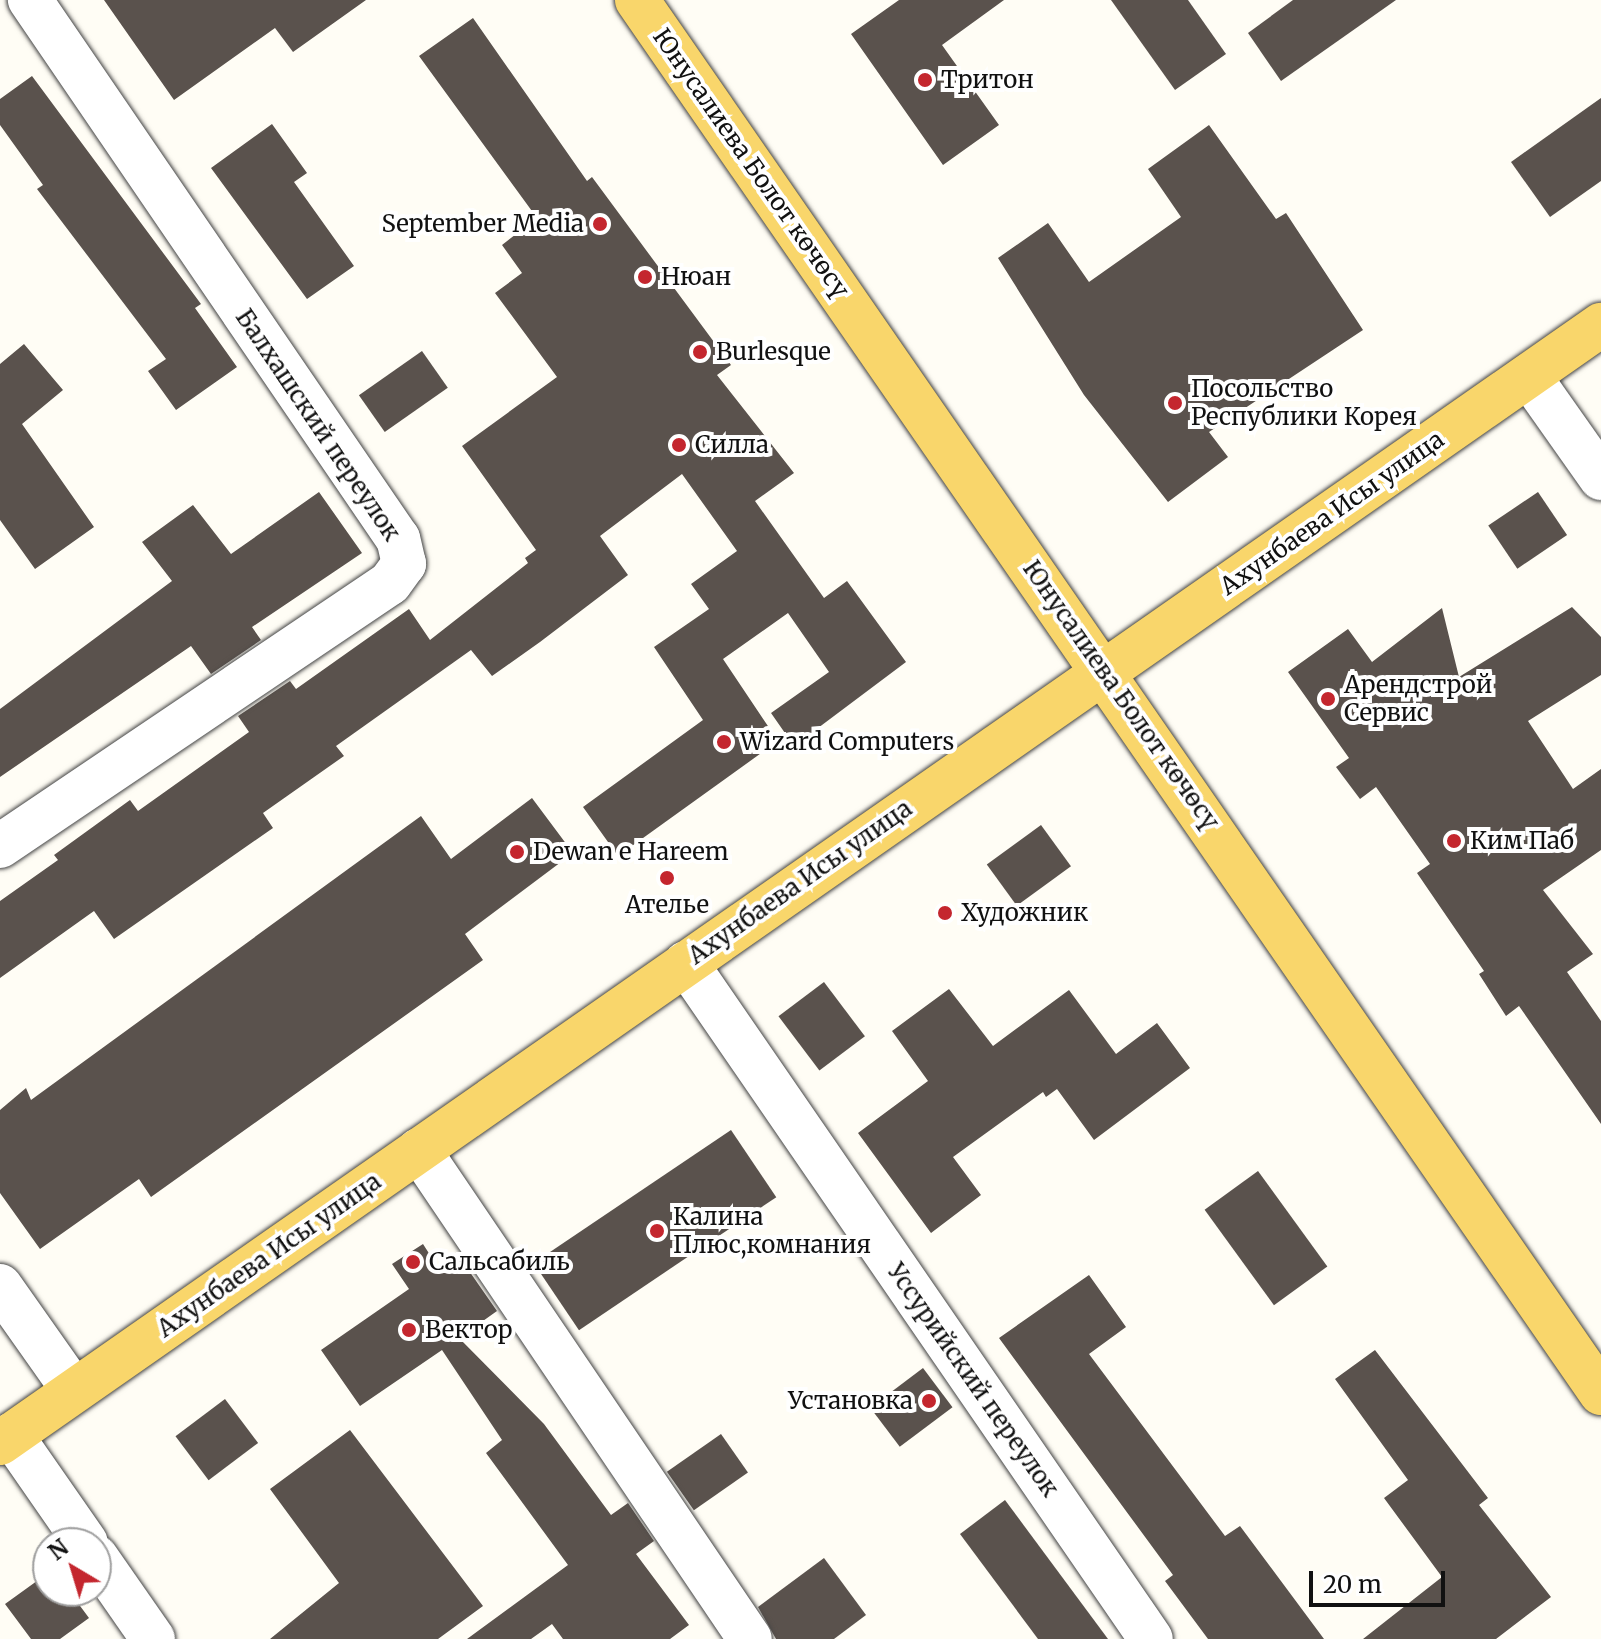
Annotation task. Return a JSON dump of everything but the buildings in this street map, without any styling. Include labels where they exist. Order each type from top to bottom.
[{"type":"main road","name":"Юнусалиева Болот көчөсү","points":[[637,0],[1105,671],[1601,1393]]},
{"type":"main road","name":"Ахунбаева Исы улица","points":[[6,1439],[1601,325]]},
{"type":"street","name":"Балхашский переулок","points":[[0,846],[390,583],[404,564],[398,539],[30,0]]},
{"type":"street","points":[[1529,376],[1601,478]]},
{"type":"street","name":"Уссурийский переулок","points":[[686,963],[1151,1639]]},
{"type":"street","points":[[419,1150],[750,1639]]},
{"type":"street","points":[[0,1286],[74,1391]]},
{"type":"street","points":[[6,1439],[74,1527]]},
{"type":"street","points":[[112,1580],[153,1639]]},
{"type":"place","name":"Тритон","points":[[925,80]]},
{"type":"place","name":"September Media","points":[[600,224]]},
{"type":"place","name":"Нюан","points":[[645,277]]},
{"type":"place","name":"Burlesque","points":[[700,352]]},
{"type":"place","name":"Посольство Республики Корея","points":[[1175,403]]},
{"type":"place","name":"Силла","points":[[679,445]]},
{"type":"place","name":"Арендстрой Сервис","points":[[1328,699]]},
{"type":"place","name":"Wizard Computers","points":[[724,742]]},
{"type":"place","name":"Ким Паб","points":[[1454,841]]},
{"type":"place","name":"Dewan e Hareem","points":[[517,852]]},
{"type":"place","name":"Ателье","points":[[667,878]]},
{"type":"place","name":"Художник","points":[[945,913]]},
{"type":"place","name":"Калина Плюс,комнания","points":[[657,1231]]},
{"type":"place","name":"Сальсабиль","points":[[413,1262]]},
{"type":"place","name":"Вектор","points":[[409,1330]]},
{"type":"place","name":"Установка","points":[[929,1401]]}]
